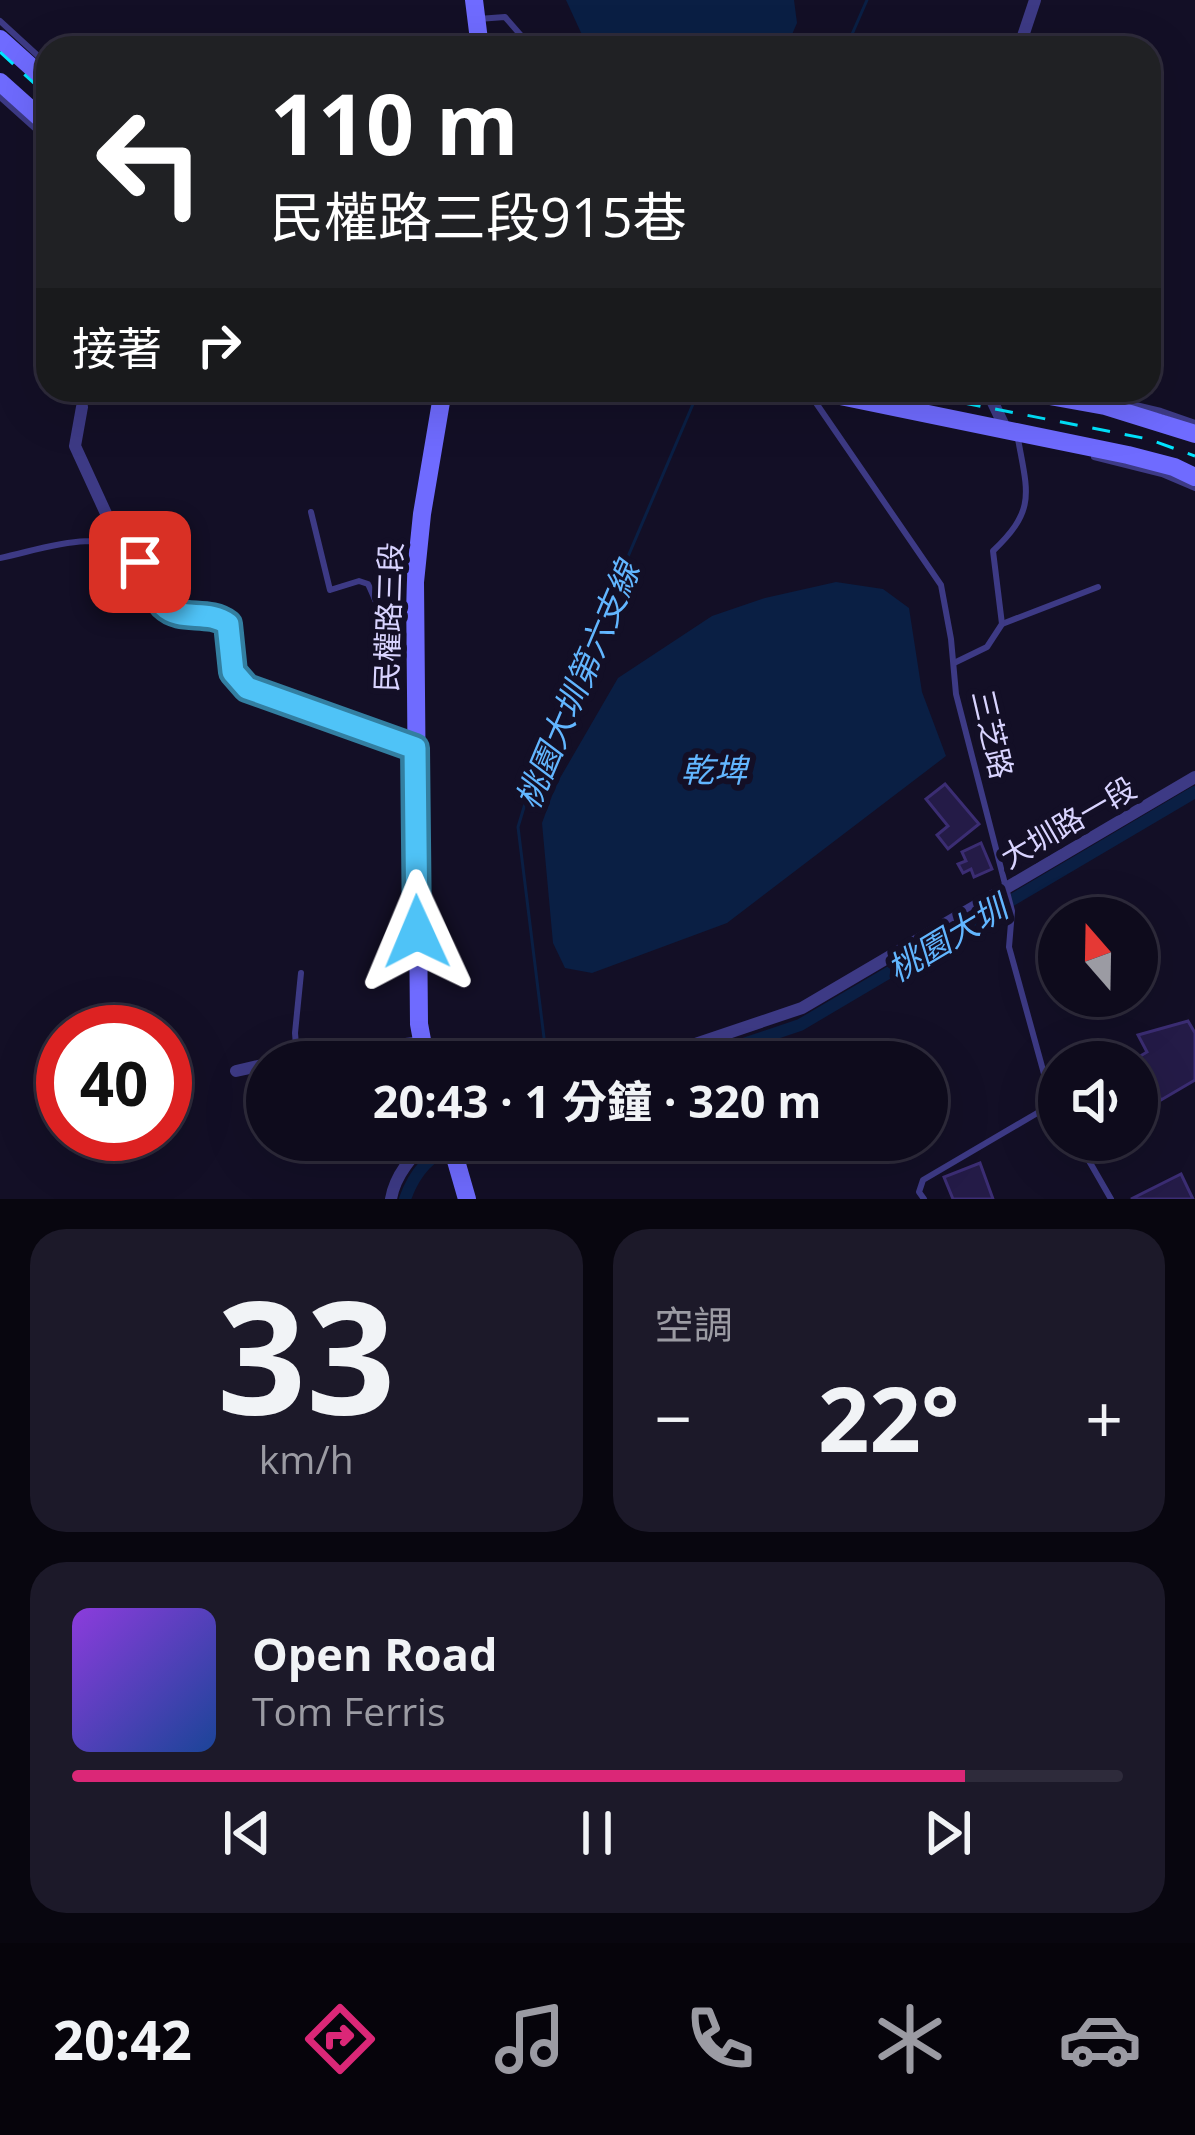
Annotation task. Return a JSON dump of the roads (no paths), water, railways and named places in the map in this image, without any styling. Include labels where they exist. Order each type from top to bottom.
[{"type":"street","points":[[1023,36],[1035,0]]},
{"type":"street","points":[[0,39],[36,71]]},
{"type":"street","points":[[0,82],[36,114]]},
{"type":"street","name":"民權路三段","points":[[420,1041],[416,617],[422,514],[441,402]]},
{"type":"street","points":[[849,402],[1151,460],[1195,477]]},
{"type":"street","points":[[994,402],[1011,434]]},
{"type":"street","points":[[1083,402],[1195,434]]},
{"type":"street","points":[[82,407],[74,446],[120,544]]},
{"type":"street","name":"大圳路一段","points":[[704,1041],[802,1008],[1195,777]]},
{"type":"street","points":[[236,1071],[246,1069]]},
{"type":"street","points":[[391,1199],[409,1161]]},
{"type":"street","points":[[456,1161],[467,1199]]},
{"type":"lane","points":[[476,9],[505,16],[522,36]]},
{"type":"lane","points":[[0,20],[36,54]]},
{"type":"lane","points":[[0,97],[36,129]]},
{"type":"lane","name":"三芝路","points":[[818,402],[940,585],[956,694],[1011,909],[1009,947],[1038,1052]]},
{"type":"lane","points":[[1123,402],[1195,423]]},
{"type":"lane","points":[[1011,434],[1162,474],[1195,488]]},
{"type":"lane","points":[[1002,624],[993,551],[1020,526],[1027,485],[1011,434]]},
{"type":"lane","points":[[311,512],[330,590],[358,581],[368,584],[380,614],[416,617]]},
{"type":"lane","points":[[0,558],[100,540],[120,544],[140,562],[166,608],[176,614],[219,616],[228,624],[233,672],[247,688],[415,748]]},
{"type":"lane","points":[[953,663],[987,646],[1002,624],[1098,587]]},
{"type":"lane","points":[[296,1041],[301,973]]},
{"type":"lane","points":[[924,1199],[919,1192],[923,1180],[1038,1115]]},
{"type":"lane","points":[[1089,1161],[1111,1199]]},
{"type":"water","points":[[566,0],[794,0],[797,23],[791,36],[582,36]]},
{"type":"water","name":"乾埤","points":[[836,582],[883,589],[909,608],[922,692],[946,756],[727,923],[592,973],[565,968],[553,943],[542,823],[556,785],[618,678],[712,616]]},
{"type":"waterway","name":"桃園大圳第六支線","points":[[851,36],[867,0]]},
{"type":"waterway","name":"桃園大圳第六支線","points":[[544,1041],[518,827],[531,784],[694,402]]},
{"type":"waterway","name":"桃園大圳","points":[[752,1041],[800,1025],[1195,792]]},
{"type":"waterway","name":"桃園大圳","points":[[405,1199],[429,1161]]},
{"type":"railway","points":[[0,52],[36,85]]},
{"type":"railway","points":[[959,402],[1148,439],[1195,456]]}]
